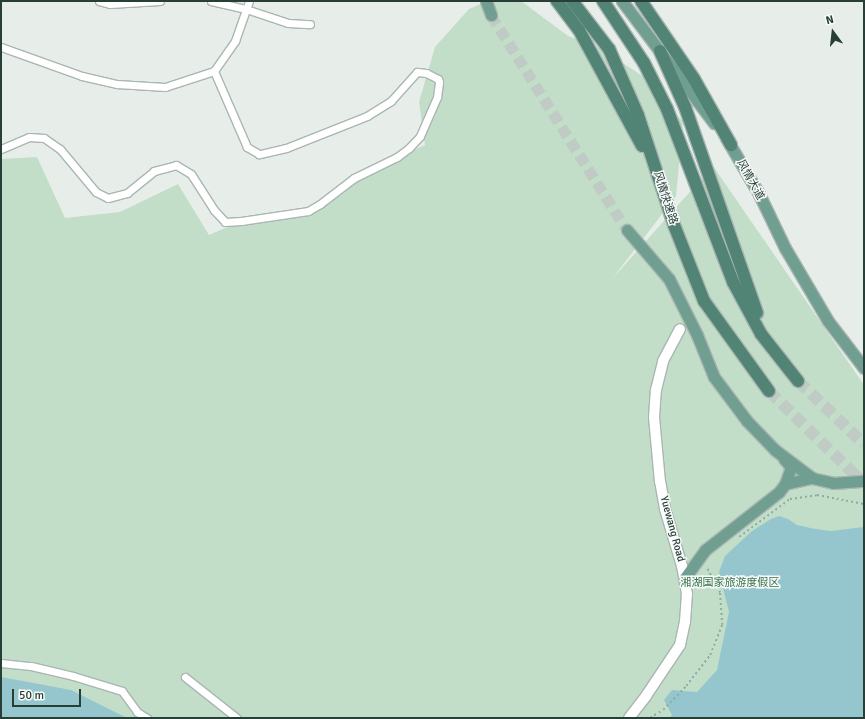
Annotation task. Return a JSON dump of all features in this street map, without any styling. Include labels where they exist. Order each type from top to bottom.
[{"type":"highway","points":[[557,1],[578,30],[656,172]]},
{"type":"highway","name":"风情快速路","points":[[572,1],[609,49],[638,115],[674,225],[704,301],[769,390]]},
{"type":"highway","points":[[603,1],[644,63],[667,109],[733,282],[761,334],[798,381],[755,309],[718,198],[685,108],[660,51]]},
{"type":"highway","points":[[641,1],[694,79],[731,145]]},
{"type":"main road","points":[[486,1],[491,15]]},
{"type":"main road","name":"风情大道","points":[[622,1],[731,145],[759,194],[789,255],[828,321],[864,368]]},
{"type":"main road","points":[[627,230],[669,279],[697,335],[714,377],[747,421],[791,467],[782,488]]},
{"type":"main road","name":"Yuewang Road","points":[[629,718],[646,696],[680,645],[685,622],[686,594],[684,580],[660,482],[654,417],[656,390],[663,361],[680,329]]},
{"type":"main road","points":[[775,450],[812,478],[833,483],[864,481]]},
{"type":"main road","points":[[684,580],[705,550],[782,488],[812,478]]},
{"type":"street","points":[[99,1],[110,4],[160,1]]},
{"type":"street","points":[[211,1],[246,9],[288,23],[310,24]]},
{"type":"street","points":[[1,46],[82,76],[117,84],[165,87],[214,71],[235,41],[249,1]]},
{"type":"street","points":[[1,149],[29,137],[44,138],[60,149],[96,192],[108,198],[127,193],[154,171],[176,165],[191,174],[214,210],[226,222],[308,211],[320,204],[354,178],[397,157],[409,148],[420,136],[436,97],[439,82],[438,79],[426,73],[417,72],[391,101],[367,116],[286,148],[259,154],[247,146],[214,71]]},
{"type":"street","points":[[1,663],[31,666],[72,676],[122,691],[137,712],[147,718]]},
{"type":"street","points":[[184,676],[237,718]]},
{"type":"path","points":[[734,541],[790,499],[817,495],[864,504]]},
{"type":"path","points":[[650,718],[663,710],[686,686],[710,654],[722,625],[720,593],[706,565]]},
{"type":"green space","name":"湘湖国家旅游度假区","points":[[488,1],[521,1],[568,36],[600,48],[644,77],[683,122],[676,196],[612,279],[713,166],[864,385],[864,718],[1,718],[1,159],[37,157],[65,218],[120,212],[178,184],[209,235],[246,219],[310,214],[351,176],[425,145],[419,102],[435,47],[469,9]]},
{"type":"water","points":[[779,516],[788,519],[797,525],[815,529],[831,531],[864,527],[864,718],[670,718],[672,715],[664,700],[672,690],[697,692],[717,670],[729,612],[719,572],[725,556],[752,531],[771,519]]},
{"type":"water","points":[[1,677],[71,690],[127,718],[1,718]]},
{"type":"tunnel","points":[[491,15],[627,230]]},
{"type":"tunnel","points":[[798,381],[864,444]]},
{"type":"tunnel","points":[[769,391],[864,482]]}]
